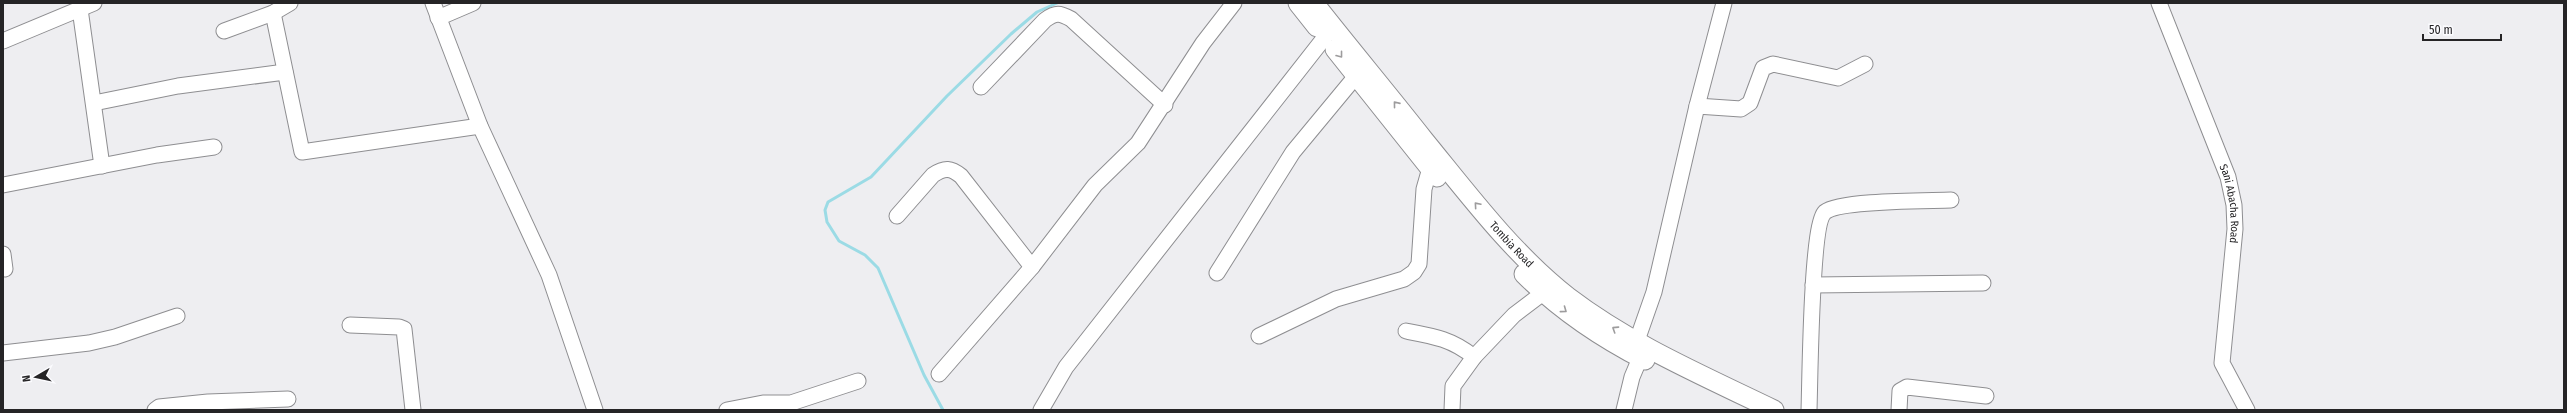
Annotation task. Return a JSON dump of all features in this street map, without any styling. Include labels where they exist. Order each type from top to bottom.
[{"type":"main road","name":"Tombia Road","points":[[1298,3],[1430,168],[1500,252],[1543,293],[1595,332],[1746,410]]},
{"type":"main road","name":"Tombia Road","points":[[1314,3],[1472,199],[1518,253],[1568,297],[1636,352],[1774,410]]},
{"type":"street","points":[[224,31],[273,13],[290,3]]},
{"type":"street","points":[[433,3],[480,126],[549,275],[595,410]]},
{"type":"street","points":[[438,18],[473,3]]},
{"type":"street","points":[[939,374],[1032,267],[1095,185],[1138,143],[1165,105],[1203,43],[1234,3]]},
{"type":"street","points":[[1624,410],[1636,352],[1654,292],[1697,106],[1724,3]]},
{"type":"street","name":"Sani Abacha Road","points":[[2160,3],[2228,177],[2234,205],[2235,229],[2222,363],[2247,410]]},
{"type":"street","points":[[3,41],[87,6],[94,103],[102,166]]},
{"type":"street","points":[[273,13],[302,152],[480,126]]},
{"type":"street","points":[[981,87],[1046,20],[1055,13],[1071,19],[1165,105]]},
{"type":"street","points":[[1041,410],[1066,366],[1325,37]]},
{"type":"street","points":[[1697,106],[1741,109],[1750,103],[1763,68],[1773,64],[1838,78],[1865,64]]},
{"type":"street","points":[[94,103],[178,86],[285,72]]},
{"type":"street","points":[[1216,273],[1293,152],[1356,76]]},
{"type":"street","points":[[3,185],[214,147]]},
{"type":"street","points":[[1259,336],[1336,299],[1404,279],[1414,272],[1419,264],[1424,189],[1430,168]]},
{"type":"street","points":[[896,216],[933,175],[941,170],[951,169],[961,176],[1032,267]]},
{"type":"street","points":[[1810,410],[1813,284],[1819,225],[1824,213],[1833,208],[1866,204],[1952,200]]},
{"type":"street","points":[[1813,284],[1983,283]]},
{"type":"street","points":[[1452,410],[1453,386],[1474,357],[1514,315],[1543,293]]},
{"type":"street","points":[[3,353],[89,343],[115,337],[177,316]]},
{"type":"street","points":[[350,325],[399,327],[404,329],[413,410]]},
{"type":"street","points":[[1406,331],[1434,336],[1459,345],[1474,357]]},
{"type":"street","points":[[727,410],[763,403],[790,403],[858,381]]},
{"type":"street","points":[[1899,410],[1900,391],[1907,387],[1986,396]]},
{"type":"street","points":[[155,410],[158,407],[208,402],[288,400]]},
{"type":"waterway","points":[[943,410],[924,375],[878,268],[865,255],[839,241],[827,222],[825,210],[828,202],[871,177],[947,96],[1011,34],[1037,12],[1057,3]]}]
